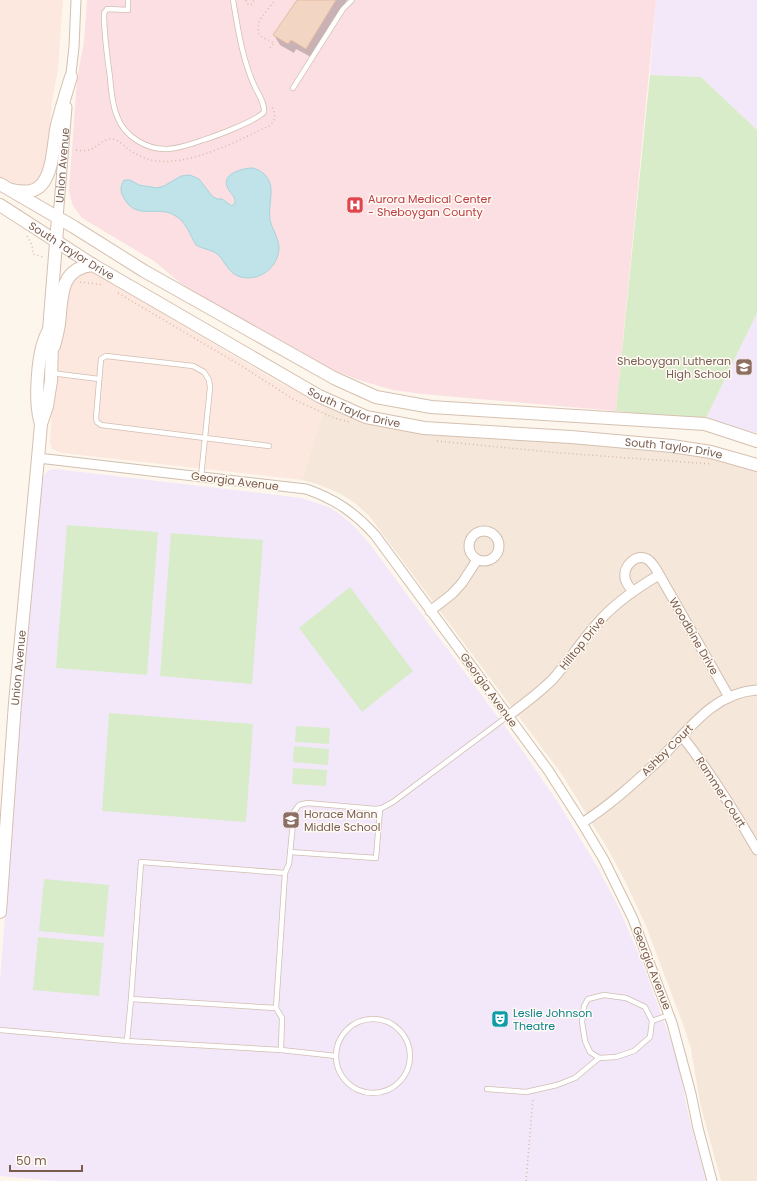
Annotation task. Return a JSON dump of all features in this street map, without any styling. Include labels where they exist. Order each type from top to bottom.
[{"type":"main road","points":[[5,187],[22,192],[40,187],[44,182],[49,168],[56,126],[71,77]]},
{"type":"main road","name":"South Taylor Drive","points":[[5,187],[198,302],[334,378],[376,397],[431,407],[705,424],[757,441]]},
{"type":"main road","name":"South Taylor Drive","points":[[0,206],[93,265],[320,396],[366,417],[424,428],[571,437],[672,446],[711,452],[757,465]]},
{"type":"main road","name":"Union Avenue","points":[[0,912],[15,703],[41,424],[49,395],[51,373],[52,340],[49,330],[58,218]]},
{"type":"main road","points":[[52,353],[58,334],[62,292],[66,282],[77,270],[93,265]]},
{"type":"main road","name":"Union Avenue","points":[[41,424],[37,403],[40,355],[44,338],[49,330]]},
{"type":"street","name":"Union Avenue","points":[[58,218],[65,117],[71,77],[76,0]]},
{"type":"street","name":"Georgia Avenue","points":[[38,458],[306,489],[336,501],[352,512],[364,523],[548,770],[582,822],[604,860],[633,919],[669,1015],[712,1181]]},
{"type":"street","points":[[633,592],[627,584],[624,576],[626,567],[632,560],[639,558],[646,559],[651,563],[659,575]]},
{"type":"street","points":[[430,611],[452,594],[462,583],[477,560]]},
{"type":"street","name":"Hilltop Drive","points":[[508,716],[535,696],[552,680],[568,662],[600,620],[620,601],[659,575]]},
{"type":"street","name":"Woodbine Drive","points":[[659,575],[729,697]]},
{"type":"street","name":"Ashby Court","points":[[582,822],[594,815],[629,787],[705,712],[729,697],[757,690]]},
{"type":"street","name":"Rammer Court","points":[[682,736],[738,816],[757,850]]},
{"type":"lane","points":[[128,0],[128,10],[107,9],[104,13],[107,57],[115,111],[122,127],[134,138],[153,147],[166,149],[215,136],[264,112],[264,106],[252,80],[244,55],[233,0]]},
{"type":"lane","points":[[293,88],[343,9],[352,0]]},
{"type":"lane","points":[[201,477],[205,438],[210,388],[209,380],[204,372],[193,366],[106,356],[101,359],[96,418],[97,422],[101,425],[205,438],[269,446]]},
{"type":"lane","points":[[51,373],[99,379]]},
{"type":"lane","points":[[281,1050],[282,1018],[276,1008],[285,873],[288,867],[294,812],[297,807],[301,804],[307,803],[380,809],[393,802],[508,716]]},
{"type":"lane","points":[[290,852],[376,858],[380,809]]},
{"type":"lane","points":[[127,1041],[141,862],[285,873]]},
{"type":"lane","points":[[604,995],[626,998],[645,1007],[652,1021],[650,1037],[634,1051],[616,1057],[600,1058],[590,1052],[584,1041],[582,1022],[584,1006],[588,999],[604,995]]},
{"type":"lane","points":[[131,999],[276,1008]]},
{"type":"lane","points":[[652,1021],[669,1015]]},
{"type":"lane","points":[[374,1019],[385,1021],[396,1027],[404,1036],[408,1047],[409,1058],[406,1070],[400,1081],[390,1088],[378,1092],[366,1092],[354,1088],[344,1080],[338,1069],[336,1056],[338,1045],[343,1034],[362,1020],[374,1019]]},
{"type":"lane","points":[[0,1030],[127,1041],[281,1050],[336,1056]]},
{"type":"lane","points":[[487,1088],[526,1092],[557,1084],[575,1078],[600,1058]]},
{"type":"path","points":[[246,0],[249,5],[252,4],[254,0]]},
{"type":"path","points":[[270,48],[274,43],[260,36],[258,27],[261,18],[275,0]]},
{"type":"path","points":[[76,150],[89,150],[105,140],[111,139],[118,141],[138,155],[151,160],[169,161],[190,157],[226,146],[271,125],[274,121],[275,115],[270,103]]},
{"type":"path","points":[[526,1181],[534,1090]]},
{"type":"shaded area","points":[[0,0],[63,0],[58,69],[52,101],[47,160],[40,179],[32,185],[22,187],[10,184],[0,177]]},
{"type":"shaded area","name":"Aurora Medical Center - Sheboygan County","points":[[87,0],[656,0],[616,411],[423,394],[393,390],[359,380],[328,368],[183,285],[154,261],[82,218],[73,206],[69,191],[77,79],[84,42]]},
{"type":"shaded area","points":[[656,0],[757,0],[757,130],[701,77],[650,75]]},
{"type":"shaded area","points":[[86,272],[95,273],[280,383],[325,405],[302,480],[62,453],[52,449],[50,443],[52,406],[66,294],[74,278]]},
{"type":"shaded area","name":"Sheboygan Lutheran High School","points":[[757,313],[757,433],[705,420]]},
{"type":"shaded area","points":[[325,405],[359,417],[664,450],[716,458],[757,470],[757,1181],[721,1181],[700,1103],[691,1049],[646,926],[609,851],[563,776],[370,517],[355,503],[339,493],[302,480]]},
{"type":"shaded area","name":"Horace Mann Middle School","points":[[55,469],[302,498],[329,507],[353,525],[369,543],[520,747],[561,807],[598,868],[619,908],[642,962],[671,1041],[678,1063],[688,1113],[706,1181],[55,1181],[0,1176],[0,981],[38,485],[49,470]]},
{"type":"green space","points":[[650,75],[701,77],[757,130],[757,313],[705,420],[616,411]]},
{"type":"green space","points":[[67,525],[158,532],[147,675],[56,668]]},
{"type":"green space","points":[[171,533],[263,540],[252,684],[160,676]]},
{"type":"green space","points":[[350,587],[413,671],[362,712],[299,628]]},
{"type":"green space","points":[[109,713],[253,724],[246,822],[102,811]]},
{"type":"green space","points":[[296,726],[330,728],[329,744],[295,742]]},
{"type":"green space","points":[[294,746],[329,749],[328,765],[293,762]]},
{"type":"green space","points":[[293,768],[327,770],[326,786],[292,784]]},
{"type":"green space","points":[[44,879],[109,885],[104,937],[39,931]]},
{"type":"green space","points":[[38,937],[104,943],[99,996],[33,990]]},
{"type":"water","points":[[253,168],[264,174],[270,184],[270,220],[279,246],[275,262],[270,268],[264,273],[250,278],[234,274],[216,253],[196,245],[185,225],[174,215],[161,211],[141,211],[134,209],[129,205],[121,191],[124,180],[130,180],[139,185],[157,188],[164,186],[181,176],[190,175],[199,179],[212,196],[217,199],[222,199],[232,206],[235,201],[229,191],[226,181],[235,172]]},
{"type":"building","points":[[297,0],[336,0],[306,49],[291,40],[288,44],[273,35]]},
{"type":"place","name":"Aurora Medical Center - Sheboygan County","points":[[355,205]]},
{"type":"place","name":"Sheboygan Lutheran High School","points":[[744,367]]},
{"type":"place","name":"Horace Mann Middle School","points":[[291,820]]},
{"type":"place","name":"Leslie Johnson Theatre","points":[[500,1019]]}]
